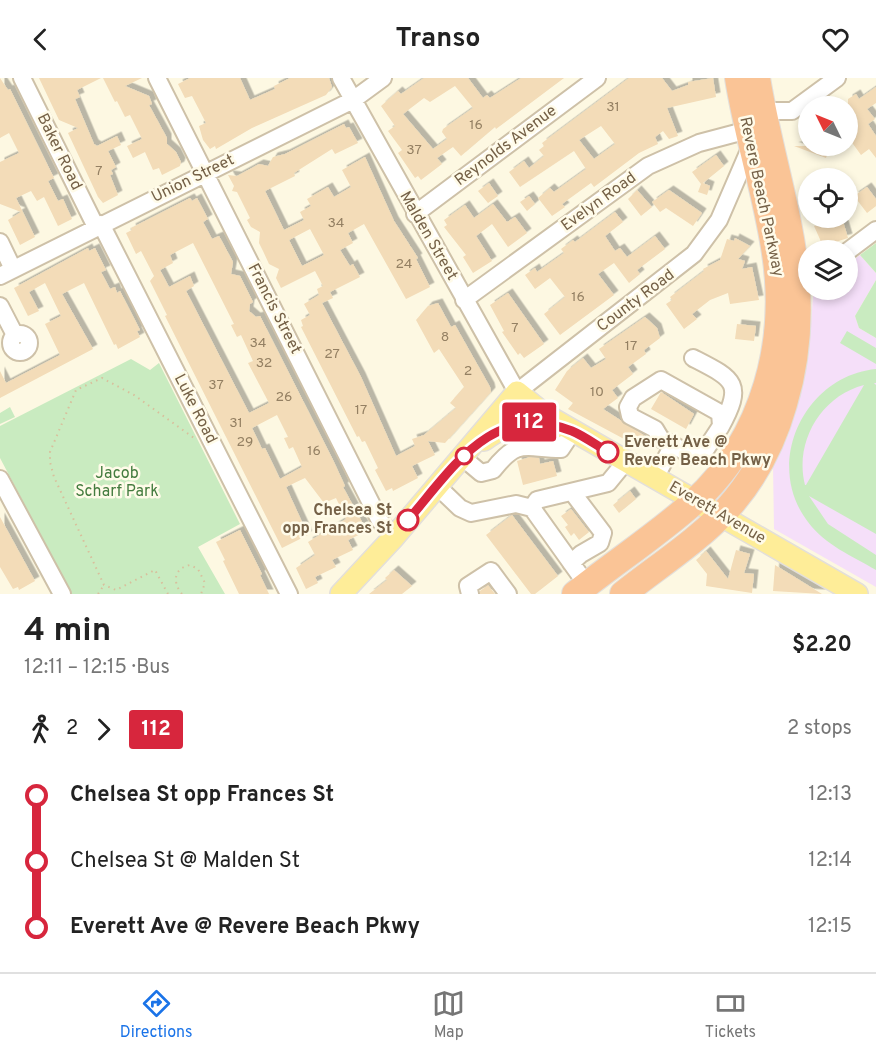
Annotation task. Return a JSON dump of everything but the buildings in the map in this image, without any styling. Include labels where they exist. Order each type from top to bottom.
[{"type":"highway","name":"Revere Beach Parkway","points":[[738,78],[798,257]]},
{"type":"highway","name":"Revere Beach Parkway","points":[[581,589],[695,501],[736,452],[766,390],[779,329],[777,264],[761,187],[754,129],[757,78]]},
{"type":"highway","name":"Revere Beach Parkway","points":[[623,594],[721,516],[757,469],[772,441],[782,411],[798,333],[801,300]]},
{"type":"main road","points":[[340,594],[393,537],[517,392]]},
{"type":"main road","name":"Everett Avenue","points":[[517,392],[537,410],[857,594]]},
{"type":"main road","points":[[462,457],[494,432],[515,423],[539,423],[573,431]]},
{"type":"street","name":"Baker Road","points":[[22,78],[98,225]]},
{"type":"street","name":"Francis Street","points":[[157,78],[380,521],[393,537]]},
{"type":"street","name":"Malden Street","points":[[341,78],[517,392]]},
{"type":"street","name":"Union Street","points":[[7,272],[353,100],[383,78]]},
{"type":"street","name":"Reynolds Avenue","points":[[415,213],[597,78]]},
{"type":"street","points":[[754,129],[797,108],[837,78]]},
{"type":"street","name":"County Road","points":[[517,392],[689,259],[714,228],[732,189],[754,129]]},
{"type":"street","name":"Evelyn Road","points":[[464,300],[648,166],[690,146],[754,129]]},
{"type":"street","points":[[732,189],[761,187]]},
{"type":"street","name":"Luke Road","points":[[98,225],[289,594]]},
{"type":"street","points":[[858,244],[876,230]]},
{"type":"street","points":[[0,242],[7,272]]},
{"type":"street","points":[[0,306],[15,335]]},
{"type":"street","points":[[693,358],[723,373],[732,385],[734,401],[717,434],[705,452],[700,456],[693,456],[661,438],[654,429],[630,416],[628,407],[633,398],[658,381],[667,381],[716,409],[722,418],[717,434]]},
{"type":"street","points":[[462,457],[481,473],[494,470],[506,454],[526,445],[561,449],[573,431]]},
{"type":"street","points":[[717,434],[736,452]]},
{"type":"street","points":[[655,478],[673,445]]},
{"type":"street","points":[[532,508],[537,500],[608,483],[626,462]]},
{"type":"street","points":[[0,479],[62,594]]},
{"type":"street","points":[[437,486],[460,508],[471,513],[516,504],[532,508],[571,563],[581,589]]},
{"type":"street","points":[[571,563],[600,543],[603,533],[572,492]]},
{"type":"street","points":[[466,593],[468,586],[491,571],[508,594]]},
{"type":"path","points":[[168,594],[155,570],[116,590],[104,585],[54,477],[50,452],[76,390],[102,378],[134,395],[167,417],[192,439],[207,433]]},
{"type":"path","points":[[182,594],[177,588],[176,576],[180,569],[190,565],[198,568],[206,583],[201,594]]},
{"type":"path","points":[[98,594],[104,585]]},
{"type":"shaded area","points":[[860,255],[876,273],[876,280],[855,316],[859,328],[876,338],[876,587],[774,529],[773,466],[788,436],[802,389],[809,353],[813,300],[858,300],[858,256]]},
{"type":"green space","points":[[876,243],[876,273],[860,255]]},
{"type":"green space","points":[[876,280],[876,338],[859,328],[855,316]]},
{"type":"green space","points":[[847,331],[876,348],[876,364],[840,343]]},
{"type":"green space","name":"Jacob Scharf Park","points":[[131,359],[150,370],[159,363],[240,524],[198,547],[225,594],[72,594],[0,458],[0,426]]},
{"type":"green space","points":[[876,369],[876,383],[874,383],[876,385],[876,534],[809,496],[828,524],[876,555],[876,570],[839,549],[815,530],[795,499],[790,475],[791,450],[798,426],[811,405],[829,388],[851,375]],"holes":[[[864,385],[806,485],[803,469],[804,453],[807,437],[814,423],[835,399]]]},
{"type":"green space","points":[[10,407],[15,417],[0,424],[0,413]]},
{"type":"bus line","name":"112","points":[[408,520],[462,457],[494,432],[508,425],[529,422],[573,431],[608,452]]},
{"type":"place","name":"Everett Ave @ Revere Beach Pkwy","points":[[608,452]]},
{"type":"place","name":"Chelsea St opp Frances St","points":[[408,520]]}]
